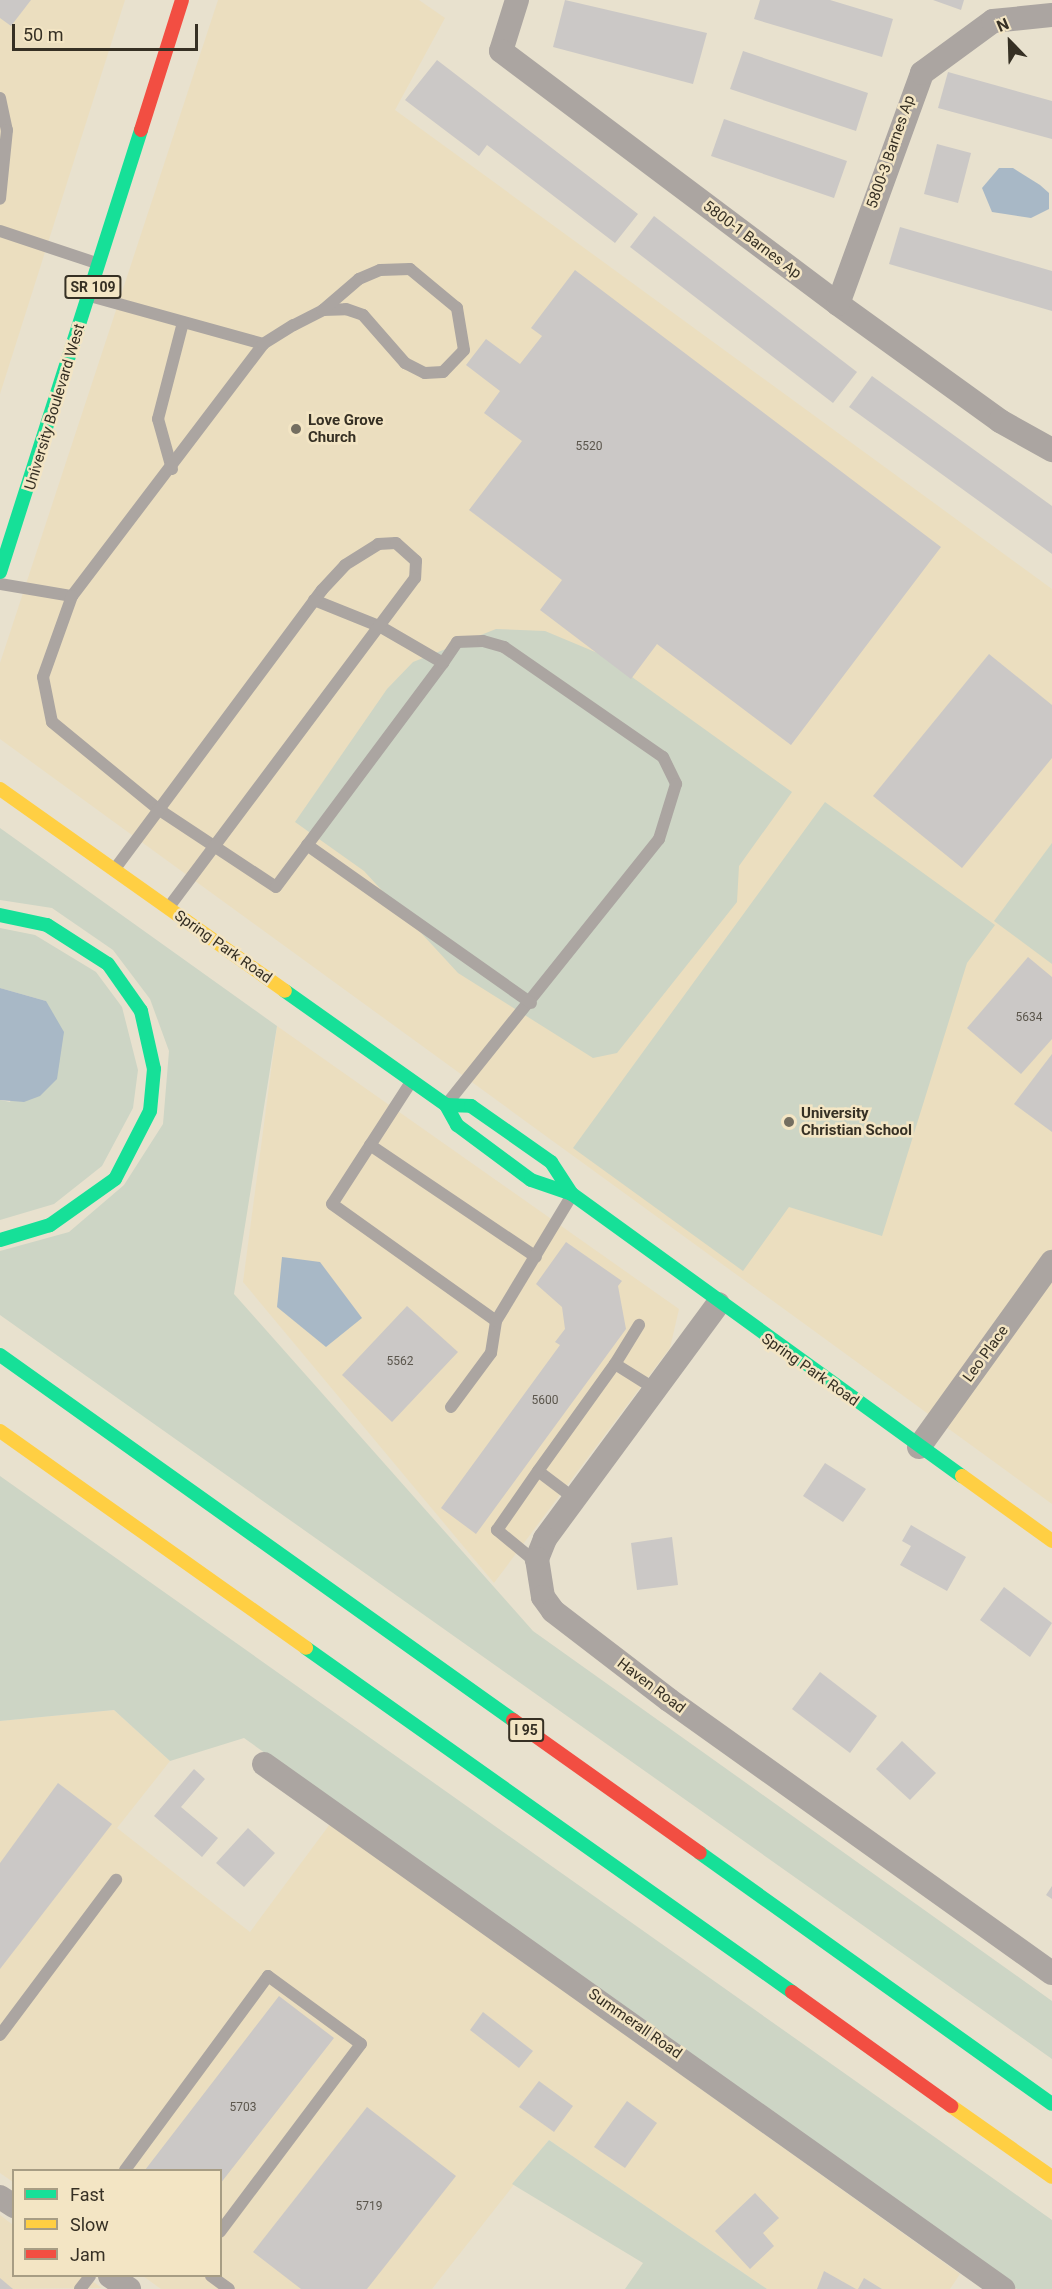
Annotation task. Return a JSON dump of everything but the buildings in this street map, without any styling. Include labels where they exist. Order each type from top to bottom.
[{"type":"main road","name":"University Boulevard West","points":[[0,572],[90,296],[182,0]]},
{"type":"main road","name":"Spring Park Road","points":[[0,789],[446,1104],[457,1125],[531,1180],[572,1194]]},
{"type":"main road","points":[[0,915],[47,925],[108,964],[141,1011],[154,1069],[150,1112],[115,1179],[50,1225],[0,1240]]},
{"type":"main road","name":"Spring Park Road","points":[[446,1104],[471,1106],[542,1156],[572,1194],[718,1304],[1052,1541]]},
{"type":"main road","name":"I 95","points":[[0,1355],[1052,2104]]},
{"type":"main road","points":[[0,1431],[1052,2177]]},
{"type":"street","name":"5800-1 Barnes Ap","points":[[517,0],[501,51],[838,304],[1000,421],[1052,450]]},
{"type":"street","name":"5800-3 Barnes Ap","points":[[838,304],[922,73],[993,21],[1052,15]]},
{"type":"street","name":"Leo Place","points":[[920,1447],[1052,1262]]},
{"type":"street","name":"Haven Road","points":[[718,1304],[545,1539],[538,1564],[543,1597],[553,1611],[1052,1973]]},
{"type":"street","name":"Summerall Road","points":[[264,1764],[1003,2289]]},
{"type":"street","points":[[111,2277],[129,2289]]},
{"type":"lane","points":[[0,98],[7,130],[0,199]]},
{"type":"lane","points":[[0,231],[100,264]]},
{"type":"lane","points":[[323,310],[346,309],[363,315],[412,369],[443,372],[464,350],[457,308],[410,269],[380,270],[359,279],[323,310],[263,344],[172,469],[72,596],[43,677],[51,722],[158,809],[276,887],[457,642],[504,647],[663,757],[676,784],[659,839],[531,1004],[446,1104]]},
{"type":"lane","points":[[90,296],[263,344]]},
{"type":"lane","points":[[172,469],[158,418],[183,322]]},
{"type":"lane","points":[[114,871],[314,600],[345,565],[378,544],[396,543],[416,561],[416,578],[217,848],[169,908]]},
{"type":"lane","points":[[0,585],[72,596]]},
{"type":"lane","points":[[314,600],[381,627],[443,663]]},
{"type":"lane","points":[[307,845],[531,1004]]},
{"type":"lane","points":[[412,1081],[332,1204],[496,1321]]},
{"type":"lane","points":[[370,1145],[536,1257]]},
{"type":"lane","points":[[451,1407],[491,1353],[496,1321],[572,1194]]},
{"type":"lane","points":[[538,1564],[496,1530],[615,1364],[639,1325]]},
{"type":"lane","points":[[615,1364],[655,1389]]},
{"type":"lane","points":[[538,1471],[575,1499]]},
{"type":"lane","points":[[0,2035],[116,1880]]},
{"type":"lane","points":[[126,2169],[268,1976],[361,2044],[222,2229]]},
{"type":"lane","points":[[80,2289],[89,2277]]},
{"type":"lane","points":[[212,2277],[229,2289]]},
{"type":"shaded area","points":[[0,0],[125,0],[0,394]]},
{"type":"shaded area","name":"University Christian School","points":[[218,0],[419,0],[445,18],[395,110],[1052,589],[1052,1504],[0,739],[0,663]]},
{"type":"shaded area","points":[[277,1026],[679,1309],[670,1348],[494,1583],[243,1282]]},
{"type":"shaded area","points":[[114,1710],[170,1761],[117,1828],[250,1932],[330,1824],[960,2274],[950,2289],[767,2289],[549,2140],[432,2289],[161,2289],[144,2277],[222,2277],[222,2169],[12,2169],[12,2181],[0,2173],[0,1721]]},
{"type":"shaded area","points":[[0,2215],[12,2224],[12,2277],[86,2277],[102,2288],[0,2289]]},
{"type":"green space","points":[[496,629],[545,631],[600,654],[792,792],[739,866],[737,902],[617,1053],[593,1058],[458,973],[364,871],[295,822],[387,689],[413,662]]},
{"type":"green space","points":[[825,802],[995,925],[967,963],[882,1236],[789,1207],[743,1271],[573,1148]]},
{"type":"green space","points":[[0,828],[277,1026],[234,1294],[533,1631],[1052,2001],[1052,2059],[0,1315],[0,1251],[69,1232],[124,1185],[163,1124],[169,1051],[150,999],[113,950],[52,908],[0,900]]},
{"type":"green space","points":[[1052,843],[1052,964],[994,921]]},
{"type":"green space","points":[[0,928],[35,935],[96,972],[122,1007],[138,1070],[133,1108],[102,1166],[54,1204],[0,1220],[0,1100],[10,1102],[46,1001],[0,988]]},
{"type":"green space","points":[[0,1476],[1052,2220],[1052,2289],[1017,2289],[244,1738],[170,1761],[114,1710],[0,1721]]},
{"type":"green space","points":[[549,2140],[767,2289],[625,2289],[643,2263],[512,2184]]},
{"type":"water","points":[[999,168],[1013,168],[1040,185],[1049,193],[1049,209],[1031,218],[992,212],[982,188]]},
{"type":"water","points":[[0,988],[46,1001],[64,1032],[57,1079],[40,1096],[24,1102],[0,1100]]},
{"type":"water","points":[[282,1257],[320,1262],[362,1318],[326,1347],[277,1307]]},
{"type":"traffic: fast","points":[[0,572],[141,130]]},
{"type":"traffic: fast","points":[[0,915],[47,925],[108,964],[141,1011],[154,1069],[150,1111],[115,1179],[50,1225],[0,1240]]},
{"type":"traffic: fast","points":[[285,991],[446,1105],[457,1125],[531,1180],[572,1194],[962,1476]]},
{"type":"traffic: fast","points":[[446,1105],[471,1106],[551,1162],[572,1194]]},
{"type":"traffic: fast","points":[[0,1355],[513,1720]]},
{"type":"traffic: fast","points":[[306,1648],[792,1992]]},
{"type":"traffic: fast","points":[[700,1853],[1052,2104]]},
{"type":"traffic: slow","points":[[0,789],[285,991]]},
{"type":"traffic: slow","points":[[0,1431],[306,1648]]},
{"type":"traffic: slow","points":[[962,1476],[1052,1541]]},
{"type":"traffic: slow","points":[[951,2106],[1052,2177]]},
{"type":"traffic: jam","points":[[141,130],[182,0]]},
{"type":"traffic: jam","points":[[513,1720],[700,1853]]},
{"type":"traffic: jam","points":[[792,1992],[951,2106]]},
{"type":"place","name":"Love Grove Church","points":[[296,429]]},
{"type":"place","name":"University Christian School","points":[[789,1122]]}]
